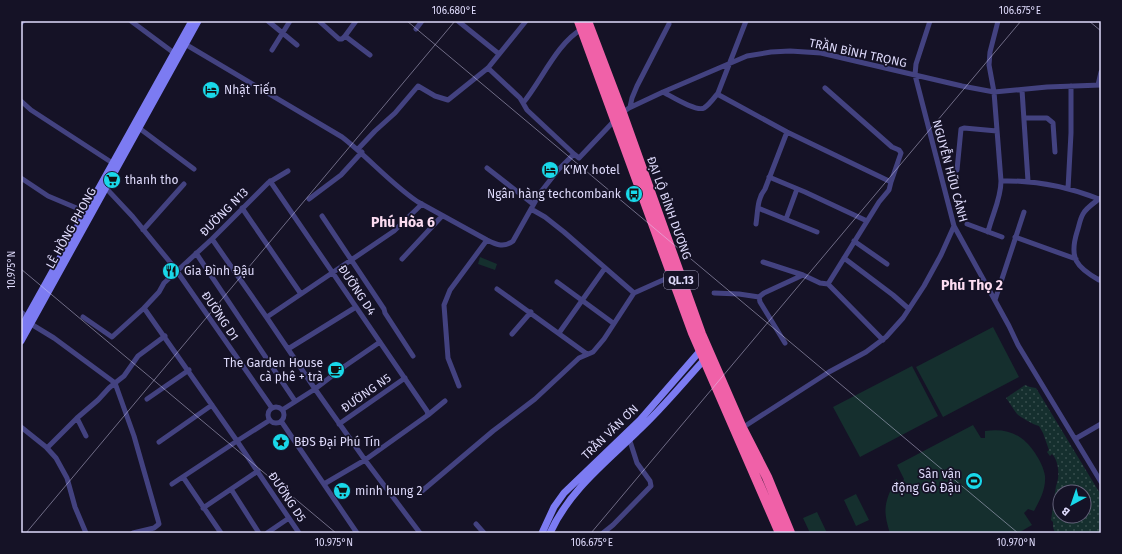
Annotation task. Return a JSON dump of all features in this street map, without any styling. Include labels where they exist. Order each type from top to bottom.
[{"type":"highway","name":"ĐẠI LỘ BÌNH DƯƠNG","points":[[583,24],[626,110],[701,334],[742,428],[767,477],[790,533]]},
{"type":"highway","name":"ĐẠI LỘ BÌNH DƯƠNG","points":[[583,24],[614,121],[702,355],[780,533]]},
{"type":"highway","points":[[614,121],[626,110]]},
{"type":"street","points":[[131,21],[174,53]]},
{"type":"street","name":"LÊ HỒNG PHONG","points":[[115,164],[139,128],[192,21]]},
{"type":"street","name":"LÊ HỒNG PHONG","points":[[21,328],[29,320],[174,53],[198,21]]},
{"type":"street","points":[[268,21],[297,45]]},
{"type":"street","points":[[272,50],[290,21]]},
{"type":"street","points":[[319,21],[339,39],[342,39],[345,36],[356,21]]},
{"type":"street","points":[[416,29],[422,21]]},
{"type":"street","points":[[458,21],[499,54]]},
{"type":"street","points":[[309,199],[341,175],[375,131],[395,113],[418,86],[435,96],[448,100],[488,68],[526,21]]},
{"type":"street","points":[[662,92],[692,107],[699,109],[704,108],[718,94],[746,21]]},
{"type":"street","name":"NGUYỄN HỮU CẢNH","points":[[930,21],[916,64],[915,75],[954,226],[1018,345],[1101,482]]},
{"type":"street","points":[[988,232],[1001,191],[994,92],[989,65],[990,52],[998,21]]},
{"type":"street","points":[[523,102],[566,42],[583,24]]},
{"type":"street","points":[[626,110],[669,24]]},
{"type":"street","points":[[345,36],[370,55]]},
{"type":"street","points":[[182,43],[342,136],[407,195],[496,245],[508,245],[513,241],[532,207],[550,180],[574,154]]},
{"type":"street","name":"TRẦN BÌNH TRỌNG","points":[[626,110],[662,92],[747,56],[790,50],[821,53],[994,92],[1099,85]]},
{"type":"street","points":[[488,68],[520,98],[527,110],[578,158],[614,121]]},
{"type":"street","points":[[1099,85],[1101,72]]},
{"type":"street","points":[[1068,190],[1071,86]]},
{"type":"street","points":[[825,88],[882,139],[892,147],[899,150],[901,153],[889,190],[854,241],[828,284]]},
{"type":"street","points":[[1022,90],[1028,181]]},
{"type":"street","points":[[718,94],[787,132],[891,182]]},
{"type":"street","points":[[21,101],[31,110],[115,164]]},
{"type":"street","points":[[1024,118],[1047,118],[1053,123],[1055,152]]},
{"type":"street","points":[[139,128],[194,170]]},
{"type":"street","points":[[957,170],[961,129],[997,130]]},
{"type":"street","points":[[756,224],[760,195],[769,178],[787,132]]},
{"type":"street","points":[[487,168],[634,293]]},
{"type":"street","name":"ĐƯỜNG N13","points":[[83,317],[112,337],[144,308],[159,292],[164,283],[176,271],[212,239],[270,181],[288,171]]},
{"type":"street","points":[[21,178],[48,196],[86,212]]},
{"type":"street","points":[[769,178],[867,221]]},
{"type":"street","name":"ĐƯỜNG D4","points":[[270,181],[428,413]]},
{"type":"street","points":[[1001,181],[1028,181],[1100,198]]},
{"type":"street","points":[[143,230],[184,184]]},
{"type":"street","name":"LÊ HỒNG PHONG","points":[[21,341],[29,320],[86,212],[103,186]]},
{"type":"street","name":"ĐƯỜNG D1","points":[[103,186],[143,230],[176,271],[272,408]]},
{"type":"street","points":[[786,219],[797,189]]},
{"type":"street","points":[[1100,198],[1083,213],[1073,248],[1076,260],[1086,273],[1100,280]]},
{"type":"street","points":[[267,318],[394,231],[422,204]]},
{"type":"street","points":[[242,208],[301,294]]},
{"type":"street","points":[[758,208],[817,232]]},
{"type":"street","points":[[995,300],[1024,212]]},
{"type":"street","points":[[322,216],[384,309],[385,313],[413,356]]},
{"type":"street","points":[[402,259],[442,216]]},
{"type":"street","points":[[966,224],[1002,237]]},
{"type":"street","points":[[742,428],[829,372],[866,352],[883,340],[909,309],[941,255],[954,226]]},
{"type":"street","points":[[1015,237],[1076,260]]},
{"type":"street","points":[[212,239],[364,460],[420,533]]},
{"type":"street","points":[[459,386],[448,358],[444,305],[450,290],[487,240]]},
{"type":"street","points":[[854,241],[887,264]]},
{"type":"street","points":[[196,253],[295,401]]},
{"type":"street","points":[[844,258],[893,294],[909,309]]},
{"type":"street","points":[[763,262],[803,274],[820,283],[828,284],[883,340]]},
{"type":"street","points":[[559,333],[605,268]]},
{"type":"street","points":[[759,297],[764,292],[803,274]]},
{"type":"street","points":[[422,491],[493,431],[535,399],[580,358],[593,352],[598,347],[634,293],[672,276]]},
{"type":"street","points":[[558,282],[613,323]]},
{"type":"street","points":[[497,289],[531,312],[587,354]]},
{"type":"street","points":[[714,293],[740,294],[759,297]]},
{"type":"street","points":[[759,297],[760,302],[785,343]]},
{"type":"street","points":[[288,349],[356,307]]},
{"type":"street","name":"ĐƯỜNG D5","points":[[144,308],[189,370],[299,533]]},
{"type":"street","points":[[21,312],[29,320],[115,383],[134,436],[159,524],[154,528],[133,533]]},
{"type":"street","points":[[512,334],[531,312]]},
{"type":"street","points":[[47,448],[77,418],[124,376],[138,356],[164,336]]},
{"type":"street","points":[[282,410],[315,389],[380,342]]},
{"type":"street","name":"TRẦN VĂN ƠN","points":[[550,533],[560,512],[572,496],[628,437],[663,394],[702,355]]},
{"type":"street","points":[[147,399],[189,370]]},
{"type":"street","name":"ĐƯỜNG N5","points":[[339,424],[404,378]]},
{"type":"street","points":[[324,484],[364,460],[445,401]]},
{"type":"street","points":[[159,442],[212,405]]},
{"type":"street","points":[[272,408],[282,410],[284,416],[281,421],[274,423],[270,420],[268,413],[272,408]]},
{"type":"street","points":[[77,418],[86,436]]},
{"type":"street","points":[[172,484],[270,420]]},
{"type":"street","points":[[281,421],[357,533]]},
{"type":"street","points":[[1075,438],[1101,424]]},
{"type":"street","points":[[21,427],[47,448],[56,458],[67,478],[75,506],[86,533]]},
{"type":"street","points":[[603,533],[613,525],[651,486],[650,481],[637,464],[628,437]]},
{"type":"street","name":"TRẦN VĂN ƠN","points":[[542,533],[554,507],[564,493],[628,437]]},
{"type":"street","points":[[203,508],[258,471]]},
{"type":"street","points":[[183,477],[221,533]]},
{"type":"street","points":[[231,489],[259,533]]},
{"type":"street","points":[[267,533],[289,518]]},
{"type":"street","points":[[476,524],[484,533]]},
{"type":"green space","points":[[480,257],[497,264],[495,270],[478,264]]},
{"type":"green space","points":[[993,327],[1019,377],[943,417],[916,367]]},
{"type":"green space","points":[[912,366],[938,416],[860,457],[833,407]]},
{"type":"green space","points":[[1025,385],[1036,388],[1101,495],[1101,533],[1055,533],[1053,524],[1092,524],[1092,484],[1056,484],[1058,469],[1056,461],[1052,454],[1050,456],[1047,452],[1049,450],[1043,433],[1039,426],[1027,421],[1017,414],[1006,398]]},
{"type":"green space","name":"Sân vận động Gò Đậu","points":[[973,425],[981,438],[985,438],[985,431],[993,430],[1001,430],[1020,437],[1030,446],[1038,458],[1045,476],[1044,490],[1034,511],[1028,509],[1024,513],[1032,525],[1020,532],[1014,533],[890,533],[885,511],[887,499],[896,479],[902,483],[904,479],[897,465]]},
{"type":"green space","points":[[856,494],[869,520],[856,526],[844,500]]},
{"type":"green space","points":[[817,512],[827,533],[810,533],[803,518]]},
{"type":"place","name":"Nhật Tiến","points":[[211,90]]},
{"type":"place","name":"K'MY hotel","points":[[550,170]]},
{"type":"place","name":"thanh tho","points":[[112,180]]},
{"type":"place","name":"Ngân hàng techcombank","points":[[634,194]]},
{"type":"place","name":"Gia Đình Đậu","points":[[171,271]]},
{"type":"place","name":"The Garden House cà phê + trà","points":[[336,370]]},
{"type":"place","name":"BĐS Đại Phú Tín","points":[[281,442]]},
{"type":"place","name":"Sân vận động Gò Đậu","points":[[974,481]]},
{"type":"place","name":"minh hung 2","points":[[342,491]]},
{"type":"district","name":"Phú Hòa 6","points":[[403,222]]},
{"type":"district","name":"Phú Thọ 2","points":[[972,285]]}]
